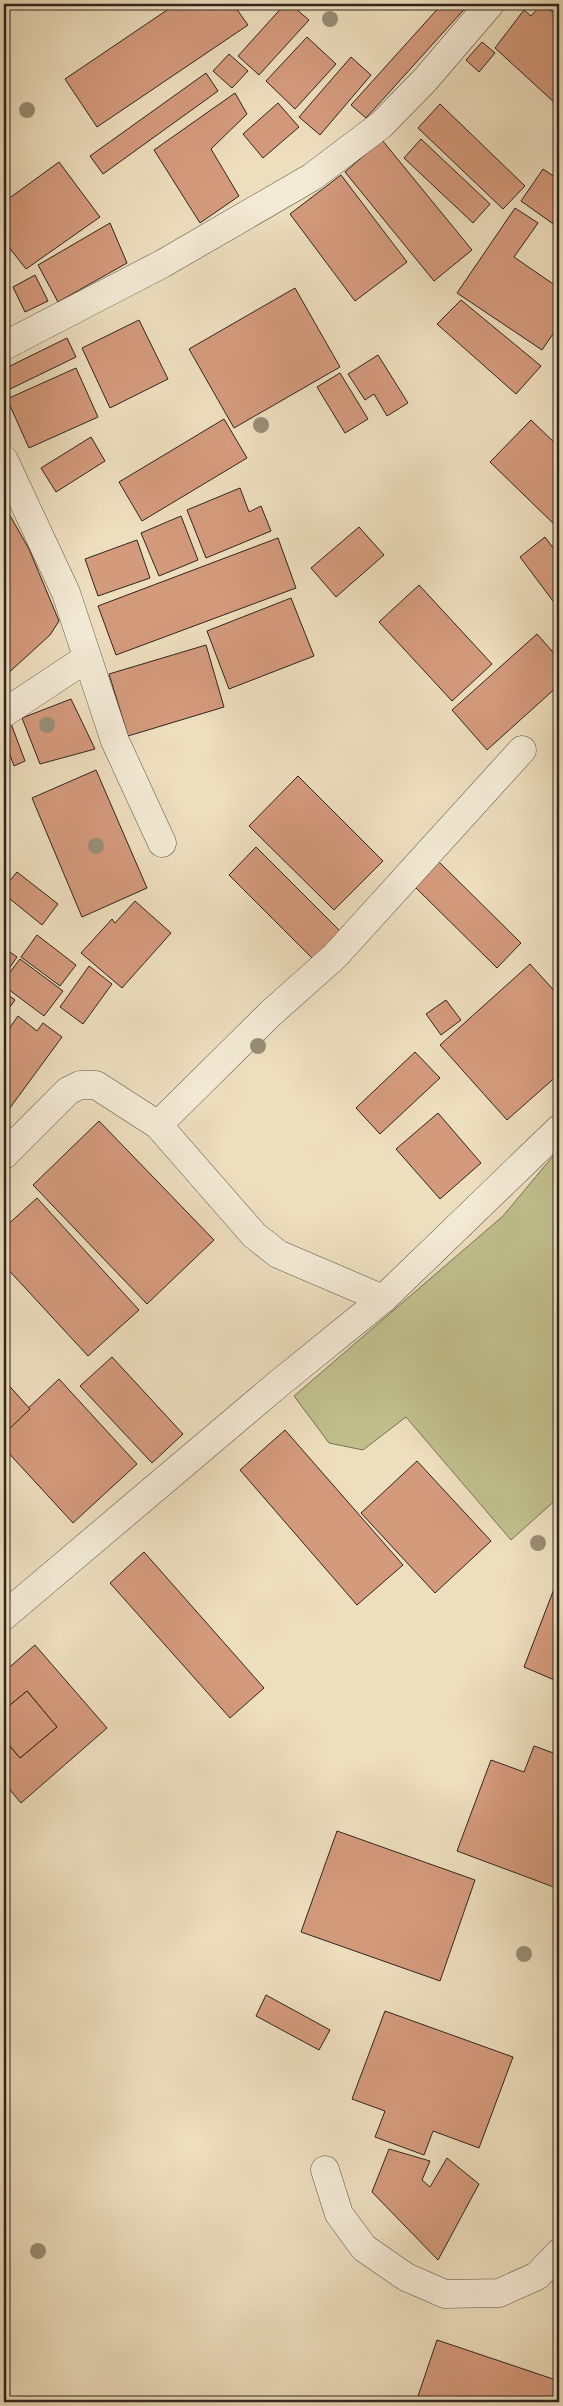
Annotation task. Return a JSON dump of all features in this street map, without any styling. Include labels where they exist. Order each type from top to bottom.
[{"type":"street","points":[[4,346],[162,264],[312,177],[381,125],[425,80],[490,4]]},
{"type":"street","points":[[4,460],[66,593],[115,740],[162,843]]},
{"type":"street","points":[[4,713],[87,658]]},
{"type":"street","points":[[158,1125],[271,1013],[335,956],[522,750]]},
{"type":"street","points":[[4,1155],[68,1091],[80,1085],[96,1085],[158,1125],[254,1235],[278,1254],[383,1299]]},
{"type":"street","points":[[4,1616],[277,1385],[383,1299],[559,1130]]},
{"type":"street","points":[[326,2170],[339,2214],[364,2248],[406,2277],[445,2294],[500,2293],[537,2276],[559,2253]]},
{"type":"shaded area","points":[[559,1149],[559,1497],[511,1540],[406,1417],[363,1450],[329,1443],[294,1396],[503,1216]]},
{"type":"building","points":[[176,4],[233,4],[248,25],[97,127],[65,79]]},
{"type":"building","points":[[285,4],[290,4],[309,20],[259,75],[238,56]]},
{"type":"building","points":[[442,4],[469,4],[366,118],[351,105]]},
{"type":"building","points":[[542,4],[559,17],[559,101],[556,104],[495,48],[524,10],[531,16]]},
{"type":"building","points":[[307,37],[336,64],[295,109],[266,81]]},
{"type":"building","points":[[482,42],[495,53],[479,72],[466,60]]},
{"type":"building","points":[[229,54],[248,71],[232,88],[213,71]]},
{"type":"building","points":[[351,57],[371,75],[320,135],[299,117]]},
{"type":"building","points":[[206,73],[218,91],[103,174],[90,156]]},
{"type":"building","points":[[235,93],[247,114],[211,149],[239,196],[200,223],[154,150]]},
{"type":"building","points":[[278,103],[299,127],[263,158],[243,134]]},
{"type":"building","points":[[440,104],[525,186],[503,209],[418,128]]},
{"type":"building","points":[[421,139],[490,204],[473,223],[404,158]]},
{"type":"building","points":[[382,140],[472,250],[434,281],[345,172]]},
{"type":"building","points":[[59,162],[100,217],[26,269],[4,241],[4,202]]},
{"type":"building","points":[[543,169],[559,180],[559,228],[521,201]]},
{"type":"building","points":[[341,175],[407,262],[355,301],[290,214]]},
{"type":"building","points":[[515,208],[538,223],[514,257],[559,288],[559,325],[542,350],[457,293]]},
{"type":"building","points":[[110,223],[127,263],[58,302],[38,265]]},
{"type":"building","points":[[35,275],[48,301],[25,312],[13,287]]},
{"type":"building","points":[[295,288],[340,367],[234,428],[189,349]]},
{"type":"building","points":[[461,300],[541,366],[516,394],[437,324]]},
{"type":"building","points":[[139,320],[168,379],[110,408],[82,348]]},
{"type":"building","points":[[67,338],[76,357],[4,392],[4,369]]},
{"type":"building","points":[[378,355],[408,403],[387,416],[374,394],[365,400],[348,374]]},
{"type":"building","points":[[76,368],[98,417],[29,448],[7,399]]},
{"type":"building","points":[[340,373],[368,419],[345,433],[317,387]]},
{"type":"building","points":[[224,419],[247,458],[142,521],[119,482]]},
{"type":"building","points":[[531,420],[559,447],[559,529],[490,462]]},
{"type":"building","points":[[91,437],[105,461],[56,492],[41,468]]},
{"type":"building","points":[[240,488],[249,512],[261,506],[271,531],[206,558],[187,510]]},
{"type":"building","points":[[4,505],[29,549],[59,621],[50,635],[4,677]]},
{"type":"building","points":[[181,516],[198,560],[159,576],[141,533]]},
{"type":"building","points":[[359,527],[384,555],[336,597],[311,568]]},
{"type":"building","points":[[545,537],[559,556],[559,609],[520,557]]},
{"type":"building","points":[[278,538],[296,588],[116,655],[98,606]]},
{"type":"building","points":[[137,540],[150,578],[98,596],[85,559]]},
{"type":"building","points":[[419,585],[492,664],[452,701],[379,622]]},
{"type":"building","points":[[291,598],[314,656],[229,689],[207,631]]},
{"type":"building","points":[[537,634],[559,659],[559,685],[487,750],[452,710]]},
{"type":"building","points":[[206,645],[224,707],[128,736],[109,674]]},
{"type":"building","points":[[71,699],[95,749],[40,764],[22,718]]},
{"type":"building","points":[[10,721],[25,761],[14,766],[4,739],[4,723]]},
{"type":"building","points":[[96,770],[147,888],[82,917],[32,798]]},
{"type":"building","points":[[298,776],[383,861],[334,910],[249,826]]},
{"type":"building","points":[[256,847],[347,938],[320,966],[229,875]]},
{"type":"building","points":[[433,856],[521,943],[497,968],[409,881]]},
{"type":"building","points":[[17,872],[58,904],[42,925],[4,894],[4,888]]},
{"type":"building","points":[[135,901],[171,933],[122,988],[81,953],[112,919],[115,923]]},
{"type":"building","points":[[37,935],[76,965],[60,986],[21,957]]},
{"type":"building","points":[[4,948],[17,957],[4,976]]},
{"type":"building","points":[[20,959],[63,991],[44,1016],[4,986],[4,980]]},
{"type":"building","points":[[530,964],[559,996],[559,1074],[507,1120],[440,1045]]},
{"type":"building","points":[[89,966],[112,984],[83,1024],[60,1007]]},
{"type":"building","points":[[4,992],[15,1000],[4,1015]]},
{"type":"building","points":[[446,1000],[461,1020],[441,1035],[426,1014]]},
{"type":"building","points":[[18,1016],[37,1031],[43,1023],[62,1037],[4,1116],[4,1036]]},
{"type":"building","points":[[415,1052],[440,1078],[380,1134],[356,1108]]},
{"type":"building","points":[[438,1113],[481,1163],[440,1199],[396,1149]]},
{"type":"building","points":[[99,1121],[214,1240],[147,1304],[33,1185]]},
{"type":"building","points":[[37,1198],[139,1310],[88,1356],[4,1265],[4,1228]]},
{"type":"building","points":[[112,1357],[183,1434],[152,1463],[80,1386]]},
{"type":"building","points":[[59,1379],[137,1464],[73,1523],[4,1448],[4,1431]]},
{"type":"building","points":[[4,1380],[30,1409],[4,1434]]},
{"type":"building","points":[[285,1430],[403,1565],[357,1605],[240,1470]]},
{"type":"building","points":[[417,1461],[491,1541],[435,1593],[361,1513]]},
{"type":"building","points":[[144,1552],[264,1688],[230,1718],[110,1583]]},
{"type":"building","points":[[559,1576],[559,1682],[524,1667]]},
{"type":"building","points":[[35,1645],[107,1728],[21,1803],[4,1783],[4,1739],[20,1758],[57,1727],[27,1691],[4,1710],[4,1672]]},
{"type":"building","points":[[27,1691],[57,1727],[20,1758],[4,1739],[4,1710]]},
{"type":"building","points":[[534,1746],[559,1755],[559,1889],[457,1851],[491,1760],[524,1772]]},
{"type":"building","points":[[337,1831],[475,1880],[440,1981],[301,1932]]},
{"type":"building","points":[[266,1995],[330,2030],[319,2050],[256,2016]]},
{"type":"building","points":[[385,2011],[513,2057],[479,2148],[433,2131],[424,2155],[375,2137],[385,2111],[352,2099]]},
{"type":"building","points":[[389,2149],[430,2161],[422,2180],[430,2187],[447,2158],[479,2184],[438,2260],[372,2192]]},
{"type":"building","points":[[437,2340],[559,2381],[559,2402],[416,2402]]}]
